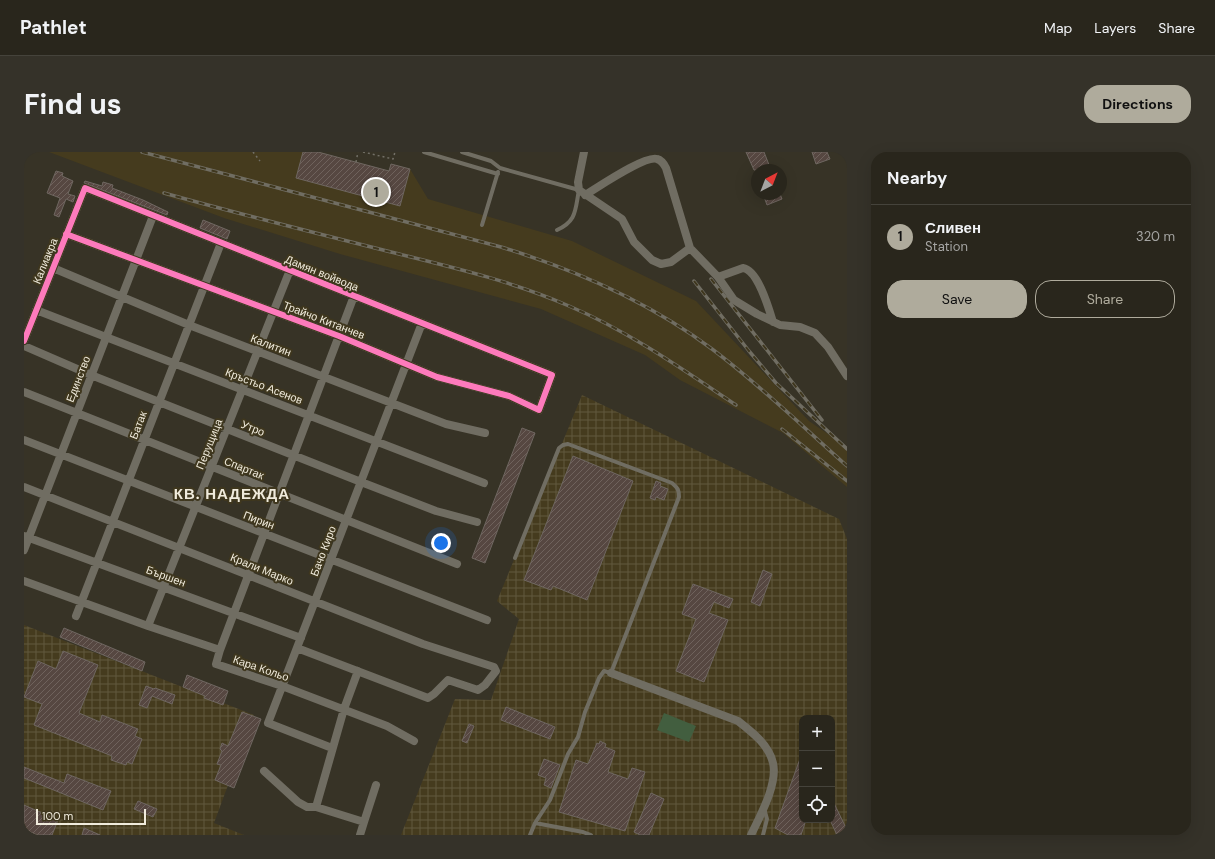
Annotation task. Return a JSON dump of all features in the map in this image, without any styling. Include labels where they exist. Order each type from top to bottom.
[{"type":"street","points":[[584,152],[578,182],[582,193],[622,219],[634,242],[652,260],[661,264],[671,262],[690,248]]},
{"type":"street","points":[[582,193],[647,160],[657,159],[666,168],[690,248],[718,277],[734,300],[757,314],[780,325],[800,327],[815,333],[828,347],[847,376]]},
{"type":"street","name":"Дамян войвода","points":[[85,188],[552,375]]},
{"type":"street","name":"Калиакра","points":[[24,341],[85,188]]},
{"type":"street","name":"Единство","points":[[24,550],[26,537],[45,495],[153,216]]},
{"type":"street","name":"Трайчо Китанчев","points":[[66,234],[339,336],[437,376],[509,396],[539,410],[552,375]]},
{"type":"street","name":"Батак","points":[[76,616],[221,243]]},
{"type":"street","name":"Калитин","points":[[53,268],[189,325],[391,403],[446,424],[485,433]]},
{"type":"street","points":[[718,277],[743,268],[750,271],[764,296],[774,322]]},
{"type":"street","name":"Перущица","points":[[148,626],[290,270]]},
{"type":"street","points":[[220,650],[354,296]]},
{"type":"street","name":"Кръстьо Асенов","points":[[36,310],[484,483]]},
{"type":"street","name":"Бачо Киро","points":[[332,748],[268,723],[422,323]]},
{"type":"street","name":"Утро","points":[[24,346],[91,375],[293,456],[436,511],[477,522]]},
{"type":"street","name":"Спартак","points":[[24,392],[457,564]]},
{"type":"street","name":"Пирин","points":[[24,440],[487,620]]},
{"type":"street","name":"Крали Марко","points":[[24,487],[423,644],[494,667],[496,671],[482,688],[478,690],[448,680],[428,698],[358,671]]},
{"type":"street","name":"Бършен","points":[[26,537],[301,638]]},
{"type":"street","name":"Кара Кольо","points":[[24,581],[148,626],[220,650],[216,664],[344,709],[387,726],[414,741]]},
{"type":"street","points":[[297,648],[358,671],[344,709],[316,807]]},
{"type":"street","points":[[611,673],[738,721],[753,732],[766,748],[773,763],[774,779],[764,807],[751,835]]},
{"type":"street","points":[[264,771],[298,802],[307,807],[316,807],[364,822]]},
{"type":"street","points":[[360,835],[376,784]]},
{"type":"lane","points":[[424,152],[498,174]]},
{"type":"lane","points":[[462,152],[491,161],[500,168],[582,193],[572,220],[567,226],[557,230]]},
{"type":"lane","points":[[482,225],[500,168]]},
{"type":"lane","points":[[515,558],[559,448],[563,445],[568,444],[672,484],[677,487],[679,491],[679,497],[611,673],[604,671],[599,678],[585,712],[578,737],[568,754],[550,800],[535,823],[530,835]]},
{"type":"lane","points":[[763,835],[766,819],[764,807]]},
{"type":"lane","points":[[535,823],[583,832],[591,835]]},
{"type":"path","points":[[253,152],[260,161]]},
{"type":"path","points":[[356,162],[358,152]]},
{"type":"path","points":[[363,152],[393,159],[395,152]]},
{"type":"shaded area","points":[[49,152],[318,152],[389,171],[391,164],[410,169],[428,199],[572,241],[696,301],[809,421],[847,447],[847,487],[783,433],[680,380],[645,355],[541,309],[340,254],[224,218]]},
{"type":"shaded area","points":[[582,395],[839,519],[847,539],[847,835],[401,835],[455,699],[491,700],[519,619],[497,601]]},
{"type":"shaded area","points":[[24,625],[254,715],[214,823],[244,835],[24,835]]},
{"type":"green space","points":[[664,713],[696,726],[689,742],[657,730]]},
{"type":"building","points":[[303,152],[318,152],[389,171],[391,164],[410,169],[400,206],[296,178]]},
{"type":"building","points":[[746,152],[764,152],[769,164],[751,164]]},
{"type":"building","points":[[812,152],[827,152],[830,159],[816,164]]},
{"type":"building","points":[[56,171],[63,173],[62,176],[73,181],[68,194],[75,196],[73,202],[66,199],[59,217],[54,215],[60,198],[47,193]]},
{"type":"building","points":[[85,181],[102,186],[103,182],[113,185],[112,188],[168,212],[167,215],[84,183]]},
{"type":"building","points":[[765,200],[780,200],[767,205]]},
{"type":"building","points":[[203,220],[230,231],[227,239],[200,228]]},
{"type":"building","points":[[522,428],[535,433],[485,563],[472,558]]},
{"type":"building","points":[[573,456],[633,481],[587,600],[553,586],[551,590],[524,580]]},
{"type":"building","points":[[656,481],[661,483],[660,486],[668,489],[664,500],[656,497],[655,500],[650,498]]},
{"type":"building","points":[[763,570],[772,574],[760,606],[751,602]]},
{"type":"building","points":[[693,584],[733,599],[729,608],[714,602],[709,613],[728,620],[704,682],[676,671],[696,619],[682,614]]},
{"type":"building","points":[[64,628],[145,662],[142,671],[60,637]]},
{"type":"building","points":[[63,651],[98,665],[79,713],[100,722],[102,715],[138,729],[135,736],[142,739],[132,764],[127,762],[126,765],[111,760],[112,756],[34,725],[42,704],[24,697],[38,661],[56,669]]},
{"type":"building","points":[[187,675],[228,691],[223,705],[204,698],[205,696],[183,687]]},
{"type":"building","points":[[146,686],[175,695],[172,704],[152,696],[147,708],[139,705]]},
{"type":"building","points":[[506,707],[555,727],[550,739],[501,720]]},
{"type":"building","points":[[242,712],[261,719],[234,788],[215,780],[221,765],[217,764],[222,751],[220,749],[222,743],[228,746]]},
{"type":"building","points":[[469,724],[474,726],[467,743],[462,741]]},
{"type":"building","points":[[600,741],[606,744],[605,747],[615,751],[608,772],[628,779],[632,768],[645,772],[625,831],[559,812],[576,760],[588,764],[597,743],[599,744]]},
{"type":"building","points":[[544,759],[560,765],[551,788],[544,785],[546,778],[538,775]]},
{"type":"building","points":[[799,762],[799,823],[805,823],[801,835],[788,835],[775,828]]},
{"type":"building","points":[[24,767],[64,783],[67,774],[111,791],[103,810],[24,778]]},
{"type":"building","points":[[651,793],[664,799],[649,835],[640,835],[634,832]]},
{"type":"building","points":[[138,801],[157,809],[153,817],[134,809]]},
{"type":"building","points":[[24,805],[58,820],[52,835],[37,835],[24,829]]},
{"type":"building","points":[[835,805],[847,830],[847,835],[837,835],[831,823],[835,823]]},
{"type":"building","points":[[84,828],[100,835],[82,835]]},
{"type":"railway","points":[[142,152],[501,247],[557,266],[611,289],[663,316],[712,349],[764,392],[847,466]]},
{"type":"railway","points":[[164,193],[459,269],[526,289],[591,316],[634,339],[675,364],[736,405]]},
{"type":"railway","points":[[711,279],[822,420]]},
{"type":"railway","points":[[694,281],[776,383],[847,449]]},
{"type":"railway","points":[[782,429],[847,481]]},
{"type":"cycle path","points":[[24,341],[85,188],[552,375],[539,410],[509,396],[437,377],[339,336],[66,234]]},
{"type":"place","name":"Сливен","points":[[376,192]]},
{"type":"district","name":"КВ. НАДЕЖДА","points":[[232,494]]}]
